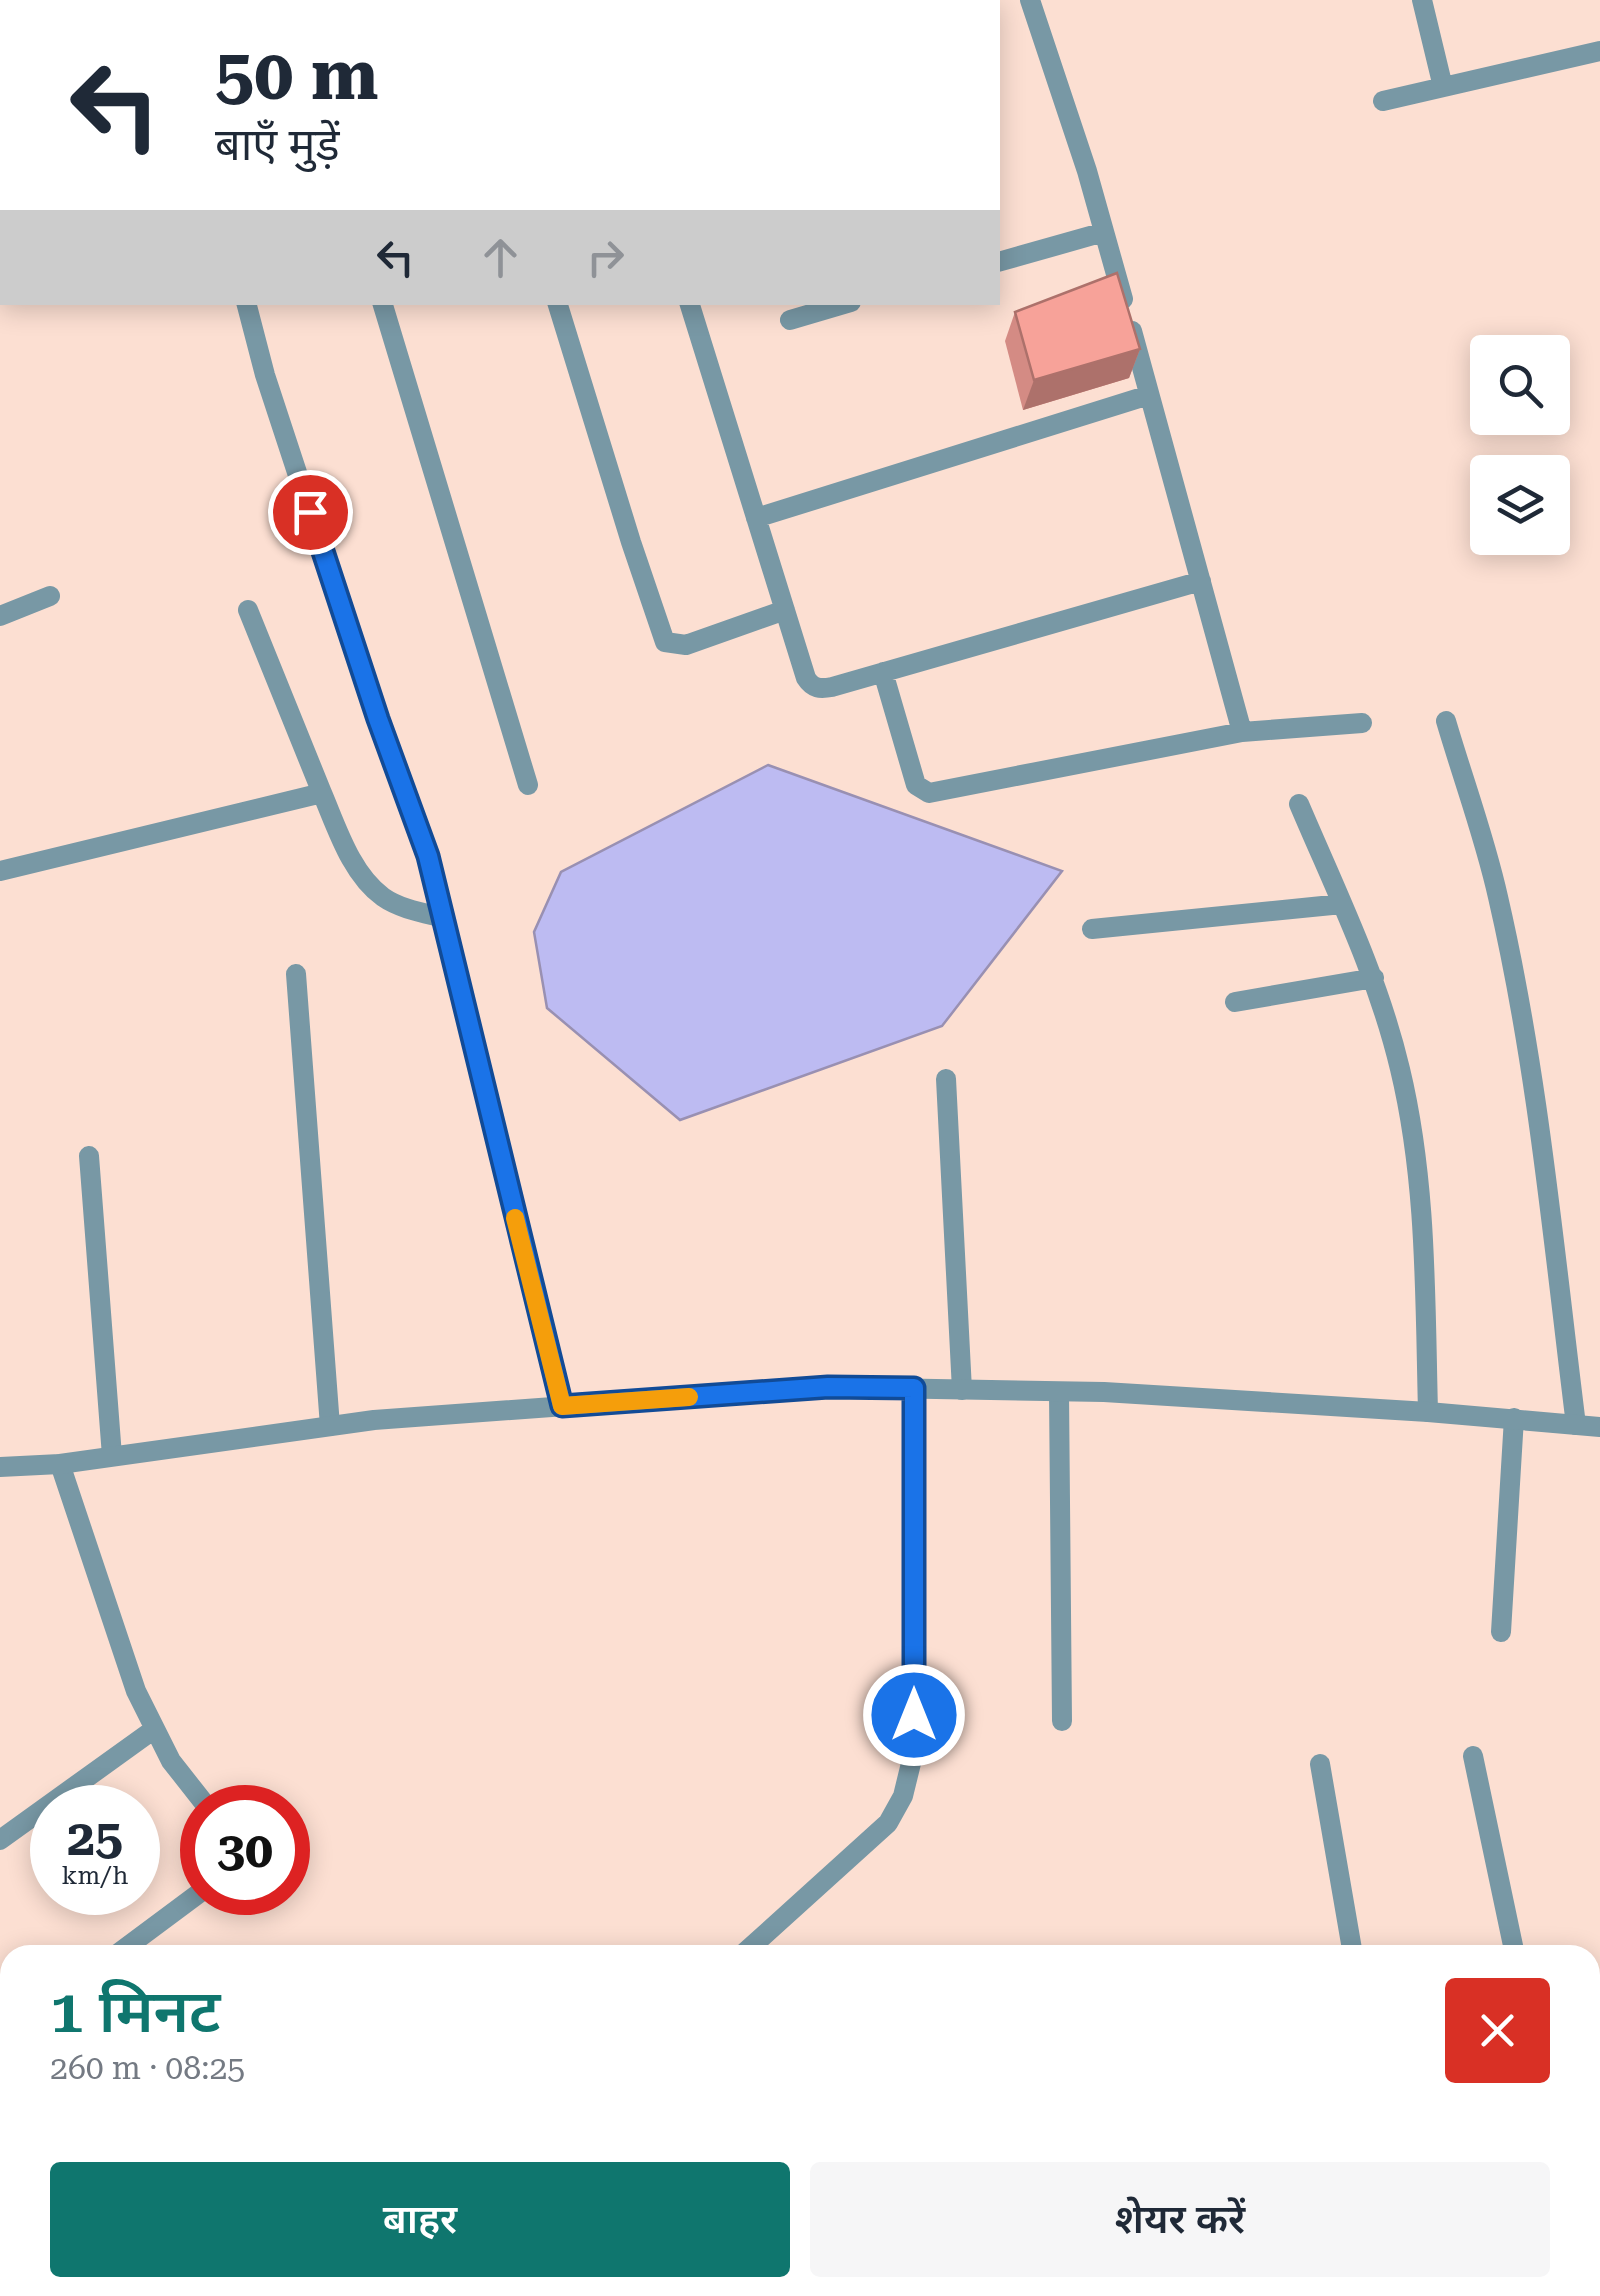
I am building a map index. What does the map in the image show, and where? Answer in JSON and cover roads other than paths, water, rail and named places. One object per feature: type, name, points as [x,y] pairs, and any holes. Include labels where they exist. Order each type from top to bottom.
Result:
[{"type":"street","points":[[1030,0],[1104,232],[1242,732]]},
{"type":"street","points":[[1422,0],[1443,87]]},
{"type":"street","points":[[1384,101],[1600,51]]},
{"type":"street","points":[[1000,261],[1104,232]]},
{"type":"street","points":[[247,305],[378,719],[428,856],[562,1406]]},
{"type":"street","points":[[383,305],[528,785]]},
{"type":"street","points":[[559,305],[665,642],[686,645],[785,610]]},
{"type":"street","points":[[690,305],[811,686],[820,689],[883,672],[1200,581]]},
{"type":"street","points":[[790,320],[841,305]]},
{"type":"street","points":[[756,518],[1149,395]]},
{"type":"street","points":[[0,616],[50,596]]},
{"type":"street","points":[[248,610],[322,793],[359,872],[382,896],[406,908],[444,918]]},
{"type":"street","points":[[883,672],[916,785],[929,793],[1242,732],[1362,723]]},
{"type":"street","points":[[1446,721],[1498,894],[1521,1016],[1544,1163],[1576,1425]]},
{"type":"street","points":[[0,871],[322,793]]},
{"type":"street","points":[[1299,804],[1374,978],[1400,1069],[1416,1150],[1424,1258],[1428,1412]]},
{"type":"street","points":[[1092,929],[1342,904]]},
{"type":"street","points":[[296,974],[330,1426]]},
{"type":"street","points":[[1235,1002],[1374,978]]},
{"type":"street","points":[[946,1079],[962,1390]]},
{"type":"street","points":[[89,1156],[112,1456]]},
{"type":"street","points":[[0,1467],[60,1464],[374,1420],[828,1387],[1059,1392],[1428,1412],[1600,1428]]},
{"type":"street","points":[[753,1945],[888,1823],[902,1796],[914,1751],[914,1388]]},
{"type":"street","points":[[1059,1392],[1062,1721]]},
{"type":"street","points":[[1501,1632],[1514,1418]]},
{"type":"street","points":[[60,1464],[136,1691],[153,1730],[190,1785]]},
{"type":"street","points":[[0,1840],[153,1730]]},
{"type":"street","points":[[1473,1756],[1513,1945]]},
{"type":"street","points":[[1320,1764],[1352,1945]]},
{"type":"street","points":[[129,1945],[180,1907]]},
{"type":"water","points":[[768,765],[1062,871],[942,1026],[680,1120],[547,1008],[534,932],[561,872]]}]
